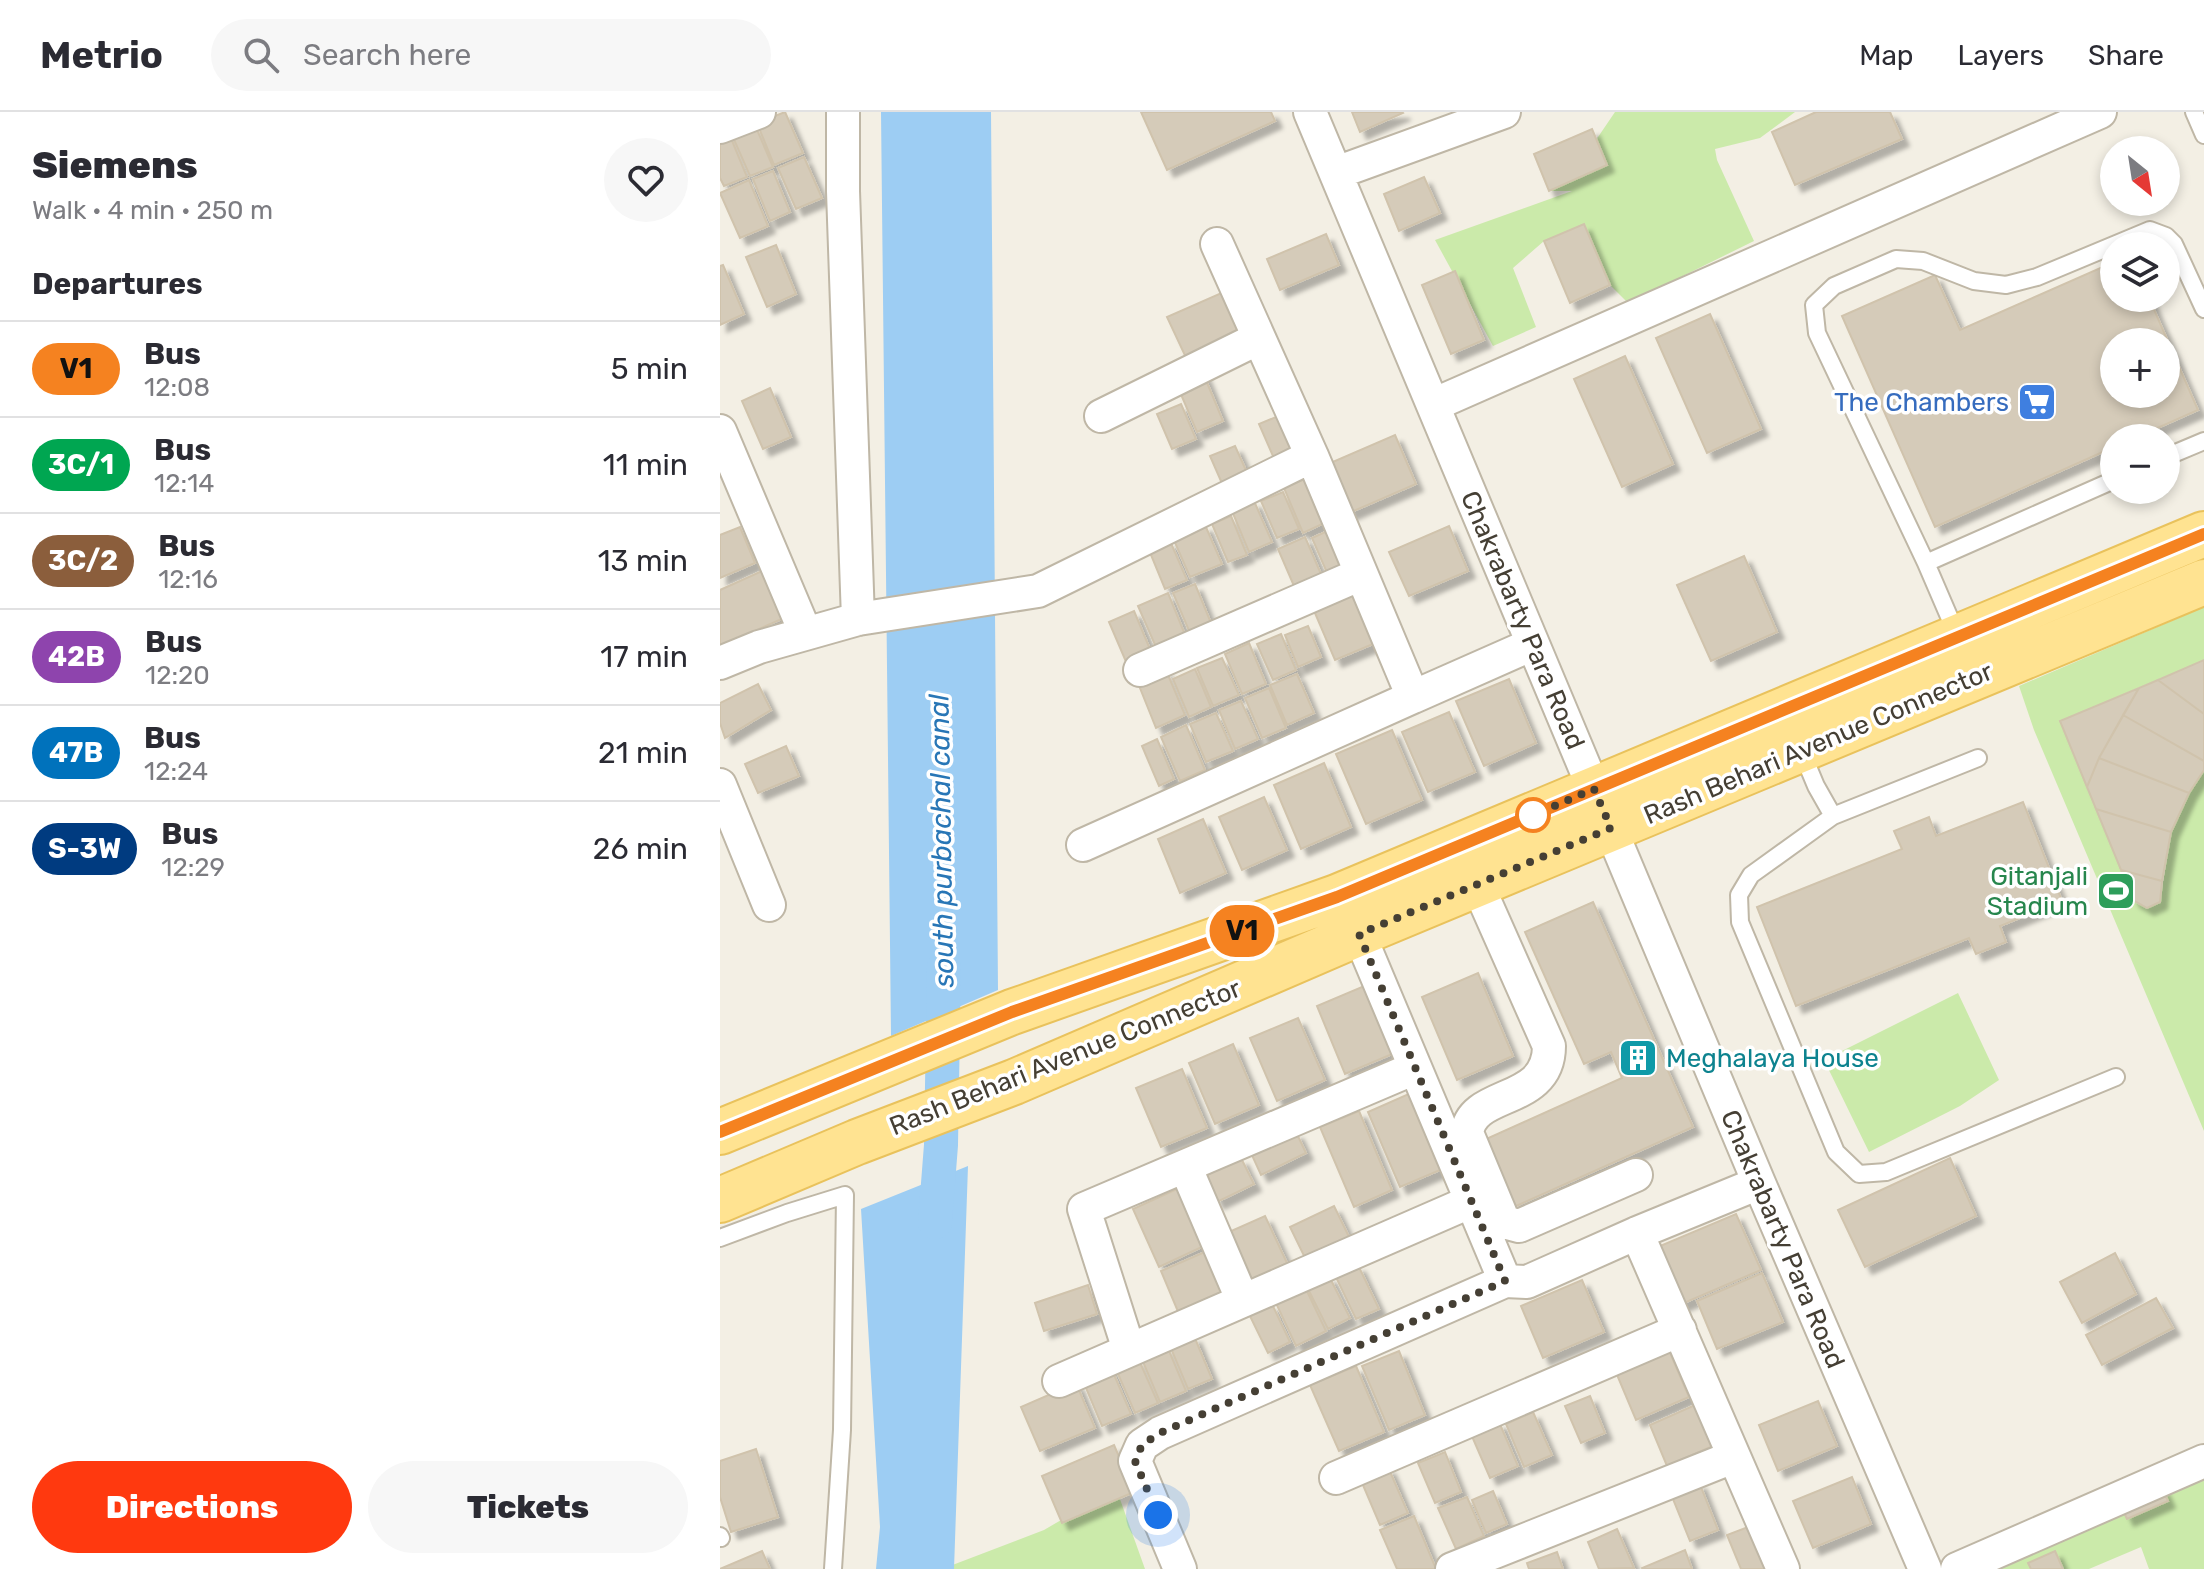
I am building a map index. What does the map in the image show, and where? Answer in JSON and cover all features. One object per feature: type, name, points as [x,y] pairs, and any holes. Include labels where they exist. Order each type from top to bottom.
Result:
[{"type":"main road","name":"Rash Behari Avenue Connector","points":[[720,1132],[1012,1012],[1337,897],[2204,534]]},
{"type":"main road","name":"Rash Behari Avenue Connector","points":[[720,1200],[857,1142],[1014,1082],[1611,828],[2204,582]]},
{"type":"street","points":[[720,127],[759,112]]},
{"type":"street","points":[[843,112],[858,619]]},
{"type":"street","name":"Chakrabarty Para Road","points":[[1310,112],[1759,1183],[1925,1569]]},
{"type":"street","points":[[1336,173],[1440,122],[1504,112]]},
{"type":"street","points":[[1433,405],[2100,112]]},
{"type":"street","points":[[1217,244],[1312,456],[1413,697]]},
{"type":"street","points":[[1101,416],[1259,338]]},
{"type":"street","points":[[720,431],[805,632]]},
{"type":"street","points":[[720,663],[805,632],[858,619],[1038,591],[1312,456]]},
{"type":"street","points":[[1140,670],[1361,574]]},
{"type":"street","points":[[1083,845],[1533,644]]},
{"type":"street","points":[[720,785],[769,905]]},
{"type":"street","points":[[1478,886],[1549,1046],[1549,1062],[1542,1076],[1524,1089],[1474,1114],[1468,1123],[1467,1133],[1504,1222],[1519,1226],[1636,1175]]},
{"type":"street","points":[[1359,934],[1505,1281]]},
{"type":"street","points":[[1129,1350],[1084,1209],[1415,1068]]},
{"type":"street","points":[[1185,1166],[1242,1299]]},
{"type":"street","points":[[1180,1569],[1135,1461],[1142,1445],[1160,1433],[1505,1281],[1527,1282],[1759,1183]]},
{"type":"street","points":[[1059,1381],[1472,1201]]},
{"type":"street","points":[[1637,1233],[1783,1569]]},
{"type":"street","points":[[1336,1478],[1680,1330]]},
{"type":"street","points":[[1452,1569],[1733,1457]]},
{"type":"street","points":[[1957,1569],[2204,1461]]},
{"type":"lane","points":[[2194,112],[2204,135]]},
{"type":"lane","points":[[1958,637],[1817,333],[1814,305],[1834,286],[1896,259],[1923,261],[1974,281],[2006,285],[2037,277],[2150,230],[2166,236],[2174,244],[2204,309]]},
{"type":"lane","points":[[2180,451],[2204,441]]},
{"type":"lane","points":[[1926,563],[2100,486]]},
{"type":"lane","points":[[1801,750],[1833,816]]},
{"type":"lane","points":[[1978,758],[1833,816],[1751,875],[1739,895],[1740,922],[1836,1152],[1859,1174],[1886,1172],[2116,1077]]},
{"type":"lane","points":[[720,1238],[845,1195],[842,1430],[833,1569]]},
{"type":"green space","points":[[1615,112],[1795,112],[1760,138],[1715,149],[1717,160],[1754,241],[1628,303],[1610,285],[1587,231],[1544,241],[1513,268],[1536,327],[1493,346],[1435,240],[1572,191],[1549,191],[1607,165],[1596,140]]},
{"type":"green space","points":[[2204,607],[2204,660],[2060,721],[2133,900],[2147,908],[2160,902],[2171,832],[2189,793],[2204,770],[2204,1131],[2034,730],[2019,686]]},
{"type":"green space","points":[[1958,993],[1999,1080],[1960,1106],[1869,1152],[1824,1060]]},
{"type":"green space","points":[[2204,1480],[2204,1569],[2149,1569],[2141,1547],[2089,1569],[1995,1569]]},
{"type":"green space","points":[[1116,1488],[1145,1569],[942,1569],[1044,1530]]},
{"type":"water","points":[[881,112],[991,112],[998,990],[891,1036]]},
{"type":"water","points":[[968,1166],[954,1569],[876,1569],[880,1527],[861,1209]]},
{"type":"building","points":[[785,112],[803,153],[774,165],[757,123]]},
{"type":"building","points":[[1141,112],[1271,112],[1275,121],[1167,170]]},
{"type":"building","points":[[1352,112],[1402,112],[1403,113],[1360,132]]},
{"type":"building","points":[[1816,112],[1890,112],[1902,139],[1795,185],[1772,132]]},
{"type":"building","points":[[755,125],[773,167],[750,176],[732,135]]},
{"type":"building","points":[[1592,129],[1607,165],[1549,191],[1534,154]]},
{"type":"building","points":[[728,131],[747,177],[724,186],[720,178],[720,134]]},
{"type":"building","points":[[804,157],[822,198],[796,209],[778,168]]},
{"type":"building","points":[[773,171],[790,212],[770,221],[753,179]]},
{"type":"building","points":[[1424,177],[1440,213],[1399,231],[1384,194]]},
{"type":"building","points":[[749,180],[768,226],[740,238],[720,193]]},
{"type":"building","points":[[1584,224],[1610,285],[1570,303],[1544,241]]},
{"type":"building","points":[[1326,234],[1339,265],[1280,290],[1267,259]]},
{"type":"building","points":[[776,245],[796,294],[767,307],[746,257]]},
{"type":"building","points":[[723,265],[744,314],[720,325],[720,266]]},
{"type":"building","name":"The Chambers","points":[[2100,268],[2100,312],[2155,312],[2162,328],[2100,328],[2100,408],[2180,408],[2180,369],[2198,410],[2166,424],[2100,424],[2100,453],[1935,527],[1842,316],[1935,275],[1960,330]]},
{"type":"building","points":[[1455,271],[1484,340],[1451,354],[1422,285]]},
{"type":"building","points":[[1226,291],[1247,337],[1189,364],[1167,317]]},
{"type":"building","points":[[1710,314],[1761,429],[1707,453],[1656,338]]},
{"type":"building","points":[[1625,356],[1673,464],[1622,487],[1574,379]]},
{"type":"building","points":[[1203,373],[1223,421],[1197,432],[1177,385]]},
{"type":"building","points":[[770,388],[791,437],[763,449],[742,401]]},
{"type":"building","points":[[1181,404],[1196,439],[1172,449],[1157,414]]},
{"type":"building","points":[[1286,413],[1303,451],[1276,463],[1259,424]]},
{"type":"building","points":[[1395,435],[1416,484],[1349,513],[1328,464]]},
{"type":"building","points":[[1235,446],[1249,477],[1224,488],[1210,456]]},
{"type":"building","points":[[1312,476],[1331,520],[1303,533],[1284,488]]},
{"type":"building","points":[[1283,492],[1299,529],[1277,538],[1261,501]]},
{"type":"building","points":[[1254,501],[1272,542],[1249,552],[1232,511]]},
{"type":"building","points":[[1231,516],[1247,555],[1228,562],[1212,524]]},
{"type":"building","points":[[1205,525],[1222,564],[1190,577],[1173,538]]},
{"type":"building","points":[[1449,526],[1468,571],[1409,596],[1389,552]]},
{"type":"building","points":[[740,527],[755,563],[720,578],[720,535]]},
{"type":"building","points":[[1334,528],[1349,566],[1328,575],[1312,538]]},
{"type":"building","points":[[1305,537],[1324,581],[1297,593],[1278,549]]},
{"type":"building","points":[[1170,541],[1187,580],[1165,589],[1149,550]]},
{"type":"building","points":[[1744,556],[1777,632],[1711,661],[1677,585]]},
{"type":"building","points":[[762,571],[784,618],[720,646],[720,590]]},
{"type":"building","points":[[1195,584],[1211,623],[1190,633],[1173,593]]},
{"type":"building","points":[[1362,585],[1385,639],[1335,660],[1312,606]]},
{"type":"building","points":[[1168,593],[1188,642],[1159,654],[1138,606]]},
{"type":"building","points":[[1134,611],[1152,654],[1127,664],[1109,622]]},
{"type":"building","points":[[1308,626],[1321,657],[1298,667],[1285,635]]},
{"type":"building","points":[[1281,634],[1296,670],[1273,680],[1257,644]]},
{"type":"building","points":[[1249,643],[1266,684],[1242,694],[1225,654]]},
{"type":"building","points":[[1222,658],[1239,695],[1213,706],[1197,668]]},
{"type":"building","points":[[2204,660],[2204,714],[2158,680]]},
{"type":"building","points":[[1195,669],[1211,707],[1189,717],[1173,679]]},
{"type":"building","points":[[1166,670],[1185,715],[1156,728],[1138,683]]},
{"type":"building","points":[[1297,674],[1314,713],[1287,725],[1270,685]]},
{"type":"building","points":[[1509,679],[1536,743],[1484,766],[1456,701]]},
{"type":"building","points":[[2158,680],[2204,714],[2204,761],[2123,715],[2139,688]]},
{"type":"building","points":[[758,684],[771,710],[725,738],[720,723],[720,703]]},
{"type":"building","points":[[1269,688],[1286,728],[1262,738],[1245,698]]},
{"type":"building","points":[[2139,688],[2099,758],[2087,787],[2060,721]]},
{"type":"building","points":[[1241,701],[1258,739],[1235,749],[1219,710]]},
{"type":"building","points":[[1449,712],[1475,772],[1428,792],[1402,732]]},
{"type":"building","points":[[1216,713],[1233,751],[1206,762],[1190,724]]},
{"type":"building","points":[[2123,715],[2204,761],[2204,770],[2189,793],[2099,758]]},
{"type":"building","points":[[1186,725],[1205,770],[1180,781],[1161,737]]},
{"type":"building","points":[[1392,730],[1422,800],[1366,824],[1336,754]]},
{"type":"building","points":[[1157,739],[1174,779],[1159,786],[1142,746]]},
{"type":"building","points":[[786,746],[799,776],[758,793],[745,764]]},
{"type":"building","points":[[2099,758],[2189,793],[2171,832],[2096,809],[2087,787]]},
{"type":"building","points":[[1324,763],[1351,827],[1301,849],[1274,785]]},
{"type":"building","points":[[1264,797],[1287,850],[1242,870],[1219,817]]},
{"type":"building","points":[[2023,802],[2062,901],[2000,926],[2006,942],[1976,954],[1969,938],[1796,1006],[1757,907],[1902,849],[1894,831],[1929,817],[1936,836]]},
{"type":"building","points":[[2096,809],[2171,832],[2162,881],[2121,870]]},
{"type":"building","points":[[1203,819],[1226,873],[1180,893],[1158,839]]},
{"type":"building","points":[[2121,870],[2162,881],[2160,902],[2147,908],[2133,900]]},
{"type":"building","name":"Meghalaya House","points":[[1593,902],[1693,1127],[1514,1207],[1484,1140],[1622,1078],[1611,1052],[1584,1064],[1525,932]]},
{"type":"building","points":[[1478,973],[1513,1056],[1457,1080],[1422,997]]},
{"type":"building","points":[[1369,984],[1397,1052],[1345,1074],[1317,1006]]},
{"type":"building","points":[[1298,1018],[1325,1080],[1277,1101],[1250,1038]]},
{"type":"building","points":[[1233,1044],[1259,1105],[1215,1124],[1189,1063]]},
{"type":"building","points":[[1182,1069],[1207,1128],[1161,1147],[1136,1088]]},
{"type":"building","points":[[1420,1089],[1452,1165],[1400,1187],[1368,1112]]},
{"type":"building","points":[[1359,1111],[1392,1190],[1354,1207],[1320,1127]]},
{"type":"building","points":[[1296,1132],[1306,1153],[1261,1175],[1251,1153]]},
{"type":"building","points":[[1241,1158],[1254,1184],[1217,1202],[1205,1176]]},
{"type":"building","points":[[1950,1158],[1976,1216],[1865,1267],[1838,1210]]},
{"type":"building","points":[[1179,1188],[1204,1246],[1159,1267],[1133,1209]]},
{"type":"building","points":[[1334,1206],[1352,1243],[1308,1264],[1290,1227]]},
{"type":"building","points":[[1736,1214],[1761,1270],[1677,1306],[1653,1249]]},
{"type":"building","points":[[1265,1216],[1287,1263],[1251,1280],[1229,1232]]},
{"type":"building","points":[[1207,1251],[1226,1294],[1179,1314],[1161,1271]]},
{"type":"building","points":[[2115,1253],[2136,1294],[2082,1323],[2060,1282]]},
{"type":"building","points":[[1358,1265],[1379,1309],[1356,1319],[1335,1275]]},
{"type":"building","points":[[1762,1273],[1783,1322],[1717,1349],[1697,1301]]},
{"type":"building","points":[[1329,1276],[1350,1318],[1328,1329],[1307,1287]]},
{"type":"building","points":[[1582,1280],[1604,1332],[1543,1358],[1521,1306]]},
{"type":"building","points":[[1088,1285],[1097,1314],[1044,1331],[1035,1303]]},
{"type":"building","points":[[1305,1287],[1326,1331],[1296,1346],[1275,1301]]},
{"type":"building","points":[[2156,1298],[2173,1328],[2102,1365],[2086,1335]]},
{"type":"building","points":[[1272,1304],[1290,1342],[1268,1353],[1249,1314]]},
{"type":"building","points":[[1194,1336],[1212,1379],[1188,1389],[1170,1346]]},
{"type":"building","points":[[1167,1346],[1186,1391],[1160,1402],[1141,1357]]},
{"type":"building","points":[[1668,1348],[1689,1397],[1636,1420],[1615,1370]]},
{"type":"building","points":[[1399,1351],[1425,1415],[1389,1430],[1362,1366]]},
{"type":"building","points":[[1138,1358],[1158,1403],[1135,1413],[1115,1367]]},
{"type":"building","points":[[1109,1363],[1131,1414],[1102,1426],[1081,1376]]},
{"type":"building","points":[[1356,1366],[1384,1432],[1339,1451],[1310,1385]]},
{"type":"building","points":[[1076,1383],[1095,1428],[1040,1451],[1021,1407]]},
{"type":"building","points":[[1590,1396],[1605,1433],[1581,1443],[1565,1406]]},
{"type":"building","points":[[1818,1401],[1837,1446],[1778,1471],[1759,1425]]},
{"type":"building","points":[[1695,1405],[1713,1446],[1667,1466],[1650,1425]]},
{"type":"building","points":[[1533,1412],[1552,1455],[1524,1467],[1506,1424]]},
{"type":"building","points":[[1499,1422],[1518,1466],[1490,1478],[1471,1434]]},
{"type":"building","points":[[1114,1445],[1134,1492],[1062,1523],[1042,1476]]},
{"type":"building","points":[[756,1449],[778,1517],[731,1532],[720,1497],[720,1461]]},
{"type":"building","points":[[1445,1452],[1461,1492],[1435,1503],[1418,1463]]},
{"type":"building","points":[[1388,1467],[1408,1513],[1380,1525],[1360,1478]]},
{"type":"building","points":[[1852,1477],[1871,1524],[1813,1548],[1793,1501]]},
{"type":"building","points":[[1699,1482],[1718,1530],[1690,1541],[1671,1494]]},
{"type":"building","points":[[2162,1488],[2168,1501],[2127,1519],[2121,1506]]},
{"type":"building","points":[[1493,1491],[1507,1524],[1486,1533],[1472,1500]]},
{"type":"building","points":[[1467,1497],[1484,1536],[1456,1549],[1438,1508]]},
{"type":"building","points":[[1414,1516],[1436,1569],[1397,1569],[1380,1530]]},
{"type":"building","points":[[1748,1527],[1765,1569],[1741,1569],[1727,1535]]},
{"type":"building","points":[[1617,1529],[1634,1568],[1599,1569],[1588,1542]]},
{"type":"building","points":[[1685,1550],[1692,1569],[1642,1568]]},
{"type":"building","points":[[762,1551],[770,1569],[720,1569]]},
{"type":"building","points":[[2055,1551],[2063,1569],[2031,1569],[2028,1563]]},
{"type":"building","points":[[1557,1552],[1563,1569],[1529,1569],[1527,1563]]},
{"type":"waterway","name":"south purbachal canal","points":[[935,1222],[941,1145],[944,967]]},
{"type":"bus line","name":"V1","points":[[720,1132],[1012,1012],[1337,897],[2204,534]]},
{"type":"place","name":"The Chambers","points":[[2037,402]]},
{"type":"place","name":"Gitanjali Stadium","points":[[2116,891]]},
{"type":"place","name":"Meghalaya House","points":[[1638,1058]]},
{"type":"route","points":[[1158,1515],[1135,1461],[1142,1445],[1160,1433],[1505,1281],[1359,934],[1611,828],[1594,789],[1533,815]]}]
